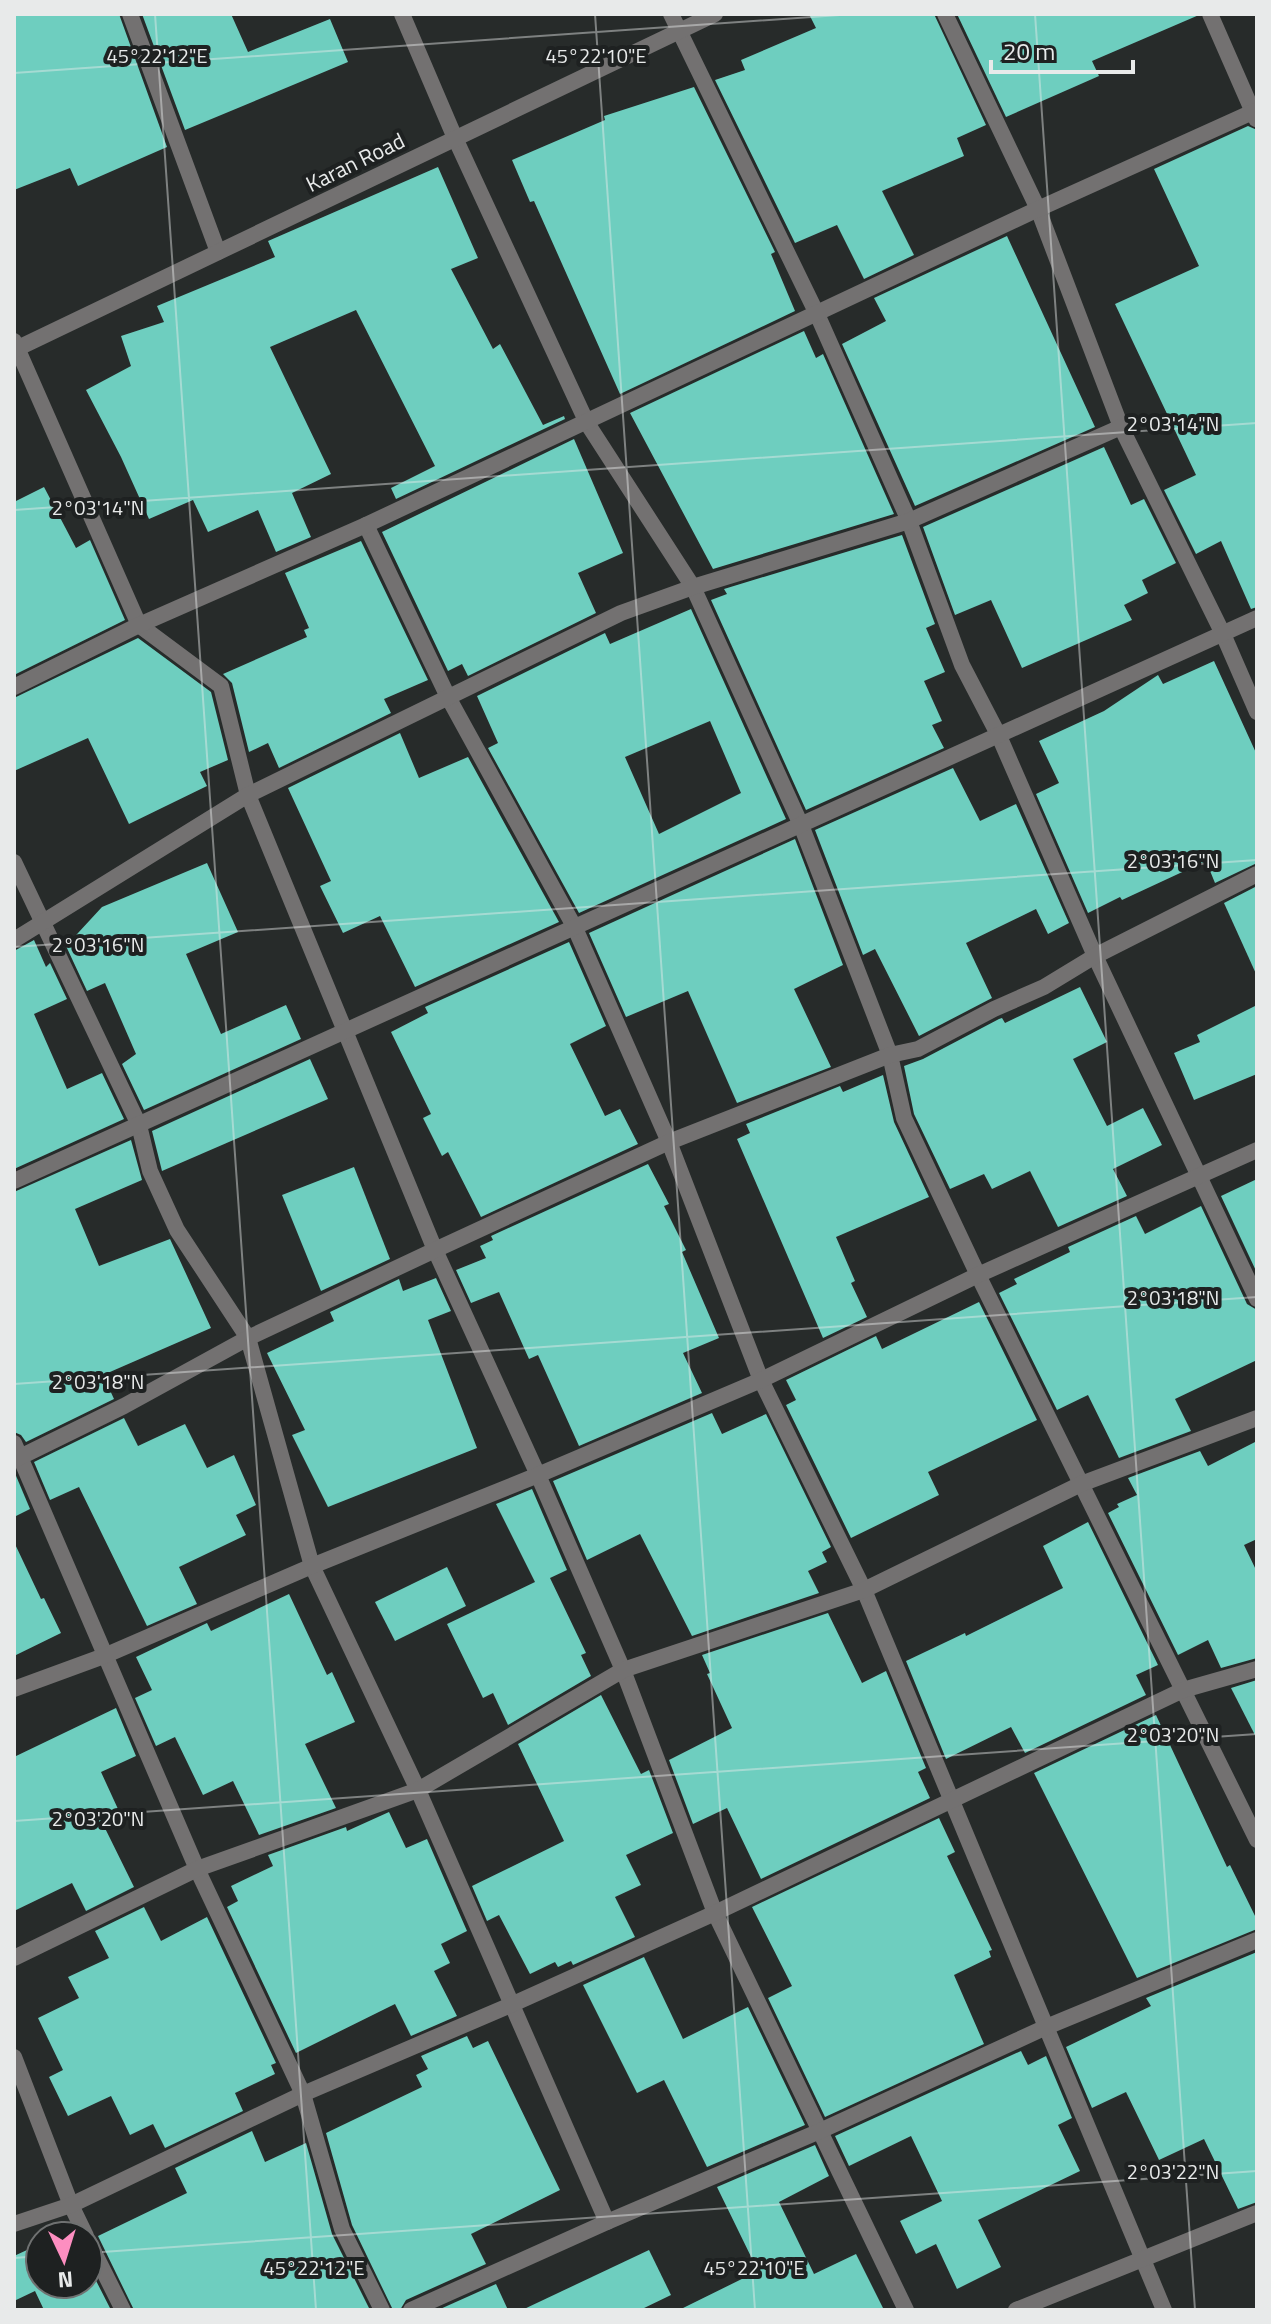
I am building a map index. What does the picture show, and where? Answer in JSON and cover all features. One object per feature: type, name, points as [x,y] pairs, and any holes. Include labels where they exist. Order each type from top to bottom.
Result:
[{"type":"street","points":[[130,14],[218,252]]},
{"type":"street","points":[[402,14],[455,138],[587,423],[693,587],[801,825],[890,1055],[904,1118],[978,1275],[1257,1840]]},
{"type":"street","points":[[671,14],[817,314],[909,521],[962,665],[999,736],[1095,956],[1257,1299]]},
{"type":"street","name":"Karan Road","points":[[15,346],[715,14]]},
{"type":"street","points":[[945,14],[1038,209],[1121,427],[1223,634],[1257,712]]},
{"type":"street","points":[[14,687],[139,625],[587,423],[1038,209],[1256,114],[1210,14]]},
{"type":"street","points":[[15,346],[139,625],[221,686],[248,795],[435,1250],[623,1670],[715,1913],[906,2310]]},
{"type":"street","points":[[14,940],[248,795],[621,613],[693,587],[909,521],[1121,427]]},
{"type":"street","points":[[366,525],[448,697],[575,928],[669,1142],[761,1380],[864,1590],[1164,2310]]},
{"type":"street","points":[[14,1181],[1257,618]]},
{"type":"street","points":[[14,862],[139,1125],[150,1171],[177,1230],[248,1338],[312,1566],[418,1790],[607,2222]]},
{"type":"street","points":[[382,2310],[342,2229],[303,2094],[197,1869],[16,1454],[124,1406],[248,1338],[669,1142],[890,1055],[918,1049],[1044,987],[1095,956],[1257,874]]},
{"type":"street","points":[[14,1689],[104,1656],[312,1566],[538,1475],[761,1380],[978,1275],[1257,1150]]},
{"type":"street","points":[[14,1958],[197,1869],[418,1790],[623,1670],[864,1590],[1081,1484],[1257,1418]]},
{"type":"street","points":[[14,2224],[71,2205],[303,2094],[715,1913],[1183,1690],[1257,1669]]},
{"type":"street","points":[[411,2310],[820,2131],[1044,2028],[1257,1940]]},
{"type":"street","points":[[14,2057],[78,2220]]},
{"type":"street","points":[[1016,2310],[1257,2213]]},
{"type":"street","points":[[104,2272],[123,2310]]},
{"type":"building","points":[[14,14],[119,14],[167,147],[78,186],[70,168],[14,190]]},
{"type":"building","points":[[142,14],[231,14],[248,52],[330,19],[348,62],[185,130]]},
{"type":"building","points":[[809,14],[934,14],[986,125],[957,138],[964,156],[882,191],[914,255],[864,279],[837,225],[795,243],[715,80],[745,70],[741,60],[816,28]]},
{"type":"building","points":[[957,14],[1199,15],[1092,61],[1099,76],[1006,117]]},
{"type":"building","points":[[694,87],[775,252],[771,254],[795,311],[620,394],[534,201],[530,202],[512,160],[605,120],[604,116]]},
{"type":"building","points":[[1248,126],[1257,130],[1257,607],[1251,609],[1221,541],[1196,554],[1164,490],[1196,475],[1115,304],[1199,266],[1154,169]]},
{"type":"building","points":[[438,167],[478,258],[451,269],[493,349],[500,344],[543,425],[564,416],[565,419],[396,499],[391,488],[435,466],[356,310],[270,347],[331,474],[292,493],[311,537],[276,552],[258,510],[208,532],[193,500],[149,519],[86,390],[131,366],[121,336],[164,322],[157,306],[275,257],[268,241]]},
{"type":"building","points":[[1007,236],[1095,427],[915,506],[842,344],[886,321],[874,298]]},
{"type":"building","points":[[804,331],[816,358],[823,354],[894,514],[713,569],[630,413]]},
{"type":"building","points":[[574,439],[623,553],[578,573],[596,613],[468,676],[462,664],[448,671],[382,532]]},
{"type":"building","points":[[1104,447],[1131,505],[1144,499],[1176,563],[1142,580],[1148,593],[1124,605],[1132,620],[1022,668],[991,600],[955,615],[923,527]]},
{"type":"building","points":[[44,487],[76,548],[90,540],[125,620],[14,675],[14,502]]},
{"type":"building","points":[[902,535],[935,624],[926,628],[945,672],[924,681],[942,721],[932,725],[944,748],[806,810],[711,600],[727,594],[724,589]]},
{"type":"building","points":[[361,541],[428,680],[384,699],[391,713],[279,768],[268,743],[249,752],[232,683],[223,674],[307,637],[304,630],[309,628],[285,573]]},
{"type":"building","points":[[691,609],[786,819],[579,913],[488,748],[498,743],[477,696],[605,633],[610,644]],"holes":[[[710,721],[741,793],[659,834],[625,757]]]},
{"type":"building","points":[[138,638],[211,692],[228,760],[200,772],[207,786],[129,824],[88,738],[14,771],[14,698]]},
{"type":"building","points":[[1214,661],[1257,755],[1257,863],[1215,883],[1206,861],[1088,913],[1036,794],[1059,783],[1039,741],[1104,711],[1158,675],[1163,684]]},
{"type":"building","points":[[400,733],[419,778],[468,757],[559,922],[415,987],[380,916],[343,933],[320,886],[331,881],[288,788]]},
{"type":"building","points":[[953,768],[980,821],[1016,804],[1069,923],[1048,934],[1036,909],[966,943],[992,998],[919,1036],[875,949],[863,955],[815,830]]},
{"type":"building","points":[[795,839],[843,965],[794,989],[831,1067],[737,1103],[688,991],[626,1017],[589,933]]},
{"type":"building","points":[[207,863],[238,932],[186,954],[221,1034],[286,1005],[301,1039],[144,1110],[122,1064],[136,1054],[105,983],[87,991],[66,946],[102,907]]},
{"type":"building","points":[[1257,886],[1257,976],[1224,903]]},
{"type":"building","points":[[34,940],[46,967],[50,963],[67,999],[34,1014],[67,1089],[102,1073],[124,1119],[14,1169],[14,951]]},
{"type":"building","points":[[569,942],[606,1026],[570,1044],[605,1116],[620,1109],[638,1144],[481,1217],[448,1152],[442,1156],[423,1118],[431,1114],[391,1032],[428,1013],[425,1007]]},
{"type":"building","points":[[1080,987],[1107,1042],[1073,1059],[1107,1126],[1143,1108],[1162,1145],[1113,1169],[1127,1196],[1058,1227],[1030,1171],[992,1189],[984,1174],[950,1189],[914,1114],[904,1066],[999,1019],[1002,1018],[1005,1023]]},
{"type":"building","points":[[1257,1005],[1257,1074],[1194,1100],[1174,1053],[1200,1042],[1197,1035]]},
{"type":"building","points":[[310,1059],[328,1099],[162,1171],[152,1131]]},
{"type":"building","points":[[883,1075],[894,1122],[929,1197],[836,1237],[855,1281],[851,1283],[867,1317],[823,1338],[737,1139],[750,1133],[746,1124],[840,1086],[843,1092]]},
{"type":"building","points":[[131,1140],[142,1180],[75,1209],[99,1266],[170,1239],[211,1328],[103,1375],[114,1399],[26,1442],[14,1432],[14,1192]]},
{"type":"building","points":[[648,1164],[669,1204],[664,1206],[686,1250],[682,1252],[719,1338],[683,1353],[702,1393],[579,1446],[538,1355],[529,1359],[499,1292],[471,1303],[456,1270],[486,1258],[480,1246],[493,1240],[491,1236]]},
{"type":"building","points":[[354,1167],[390,1259],[321,1291],[282,1195]]},
{"type":"building","points":[[1257,1179],[1257,1273],[1221,1196]]},
{"type":"building","points":[[1201,1206],[1247,1304],[1257,1310],[1257,1360],[1175,1399],[1191,1431],[1119,1458],[1088,1395],[1057,1410],[999,1293],[1017,1284],[1014,1279],[1070,1252],[1068,1247],[1136,1216],[1145,1234]]},
{"type":"building","points":[[436,1278],[451,1311],[428,1320],[477,1448],[328,1507],[292,1435],[305,1430],[267,1353],[334,1321],[330,1312],[399,1279],[403,1291]]},
{"type":"building","points":[[979,1302],[1037,1420],[928,1472],[939,1495],[851,1538],[786,1405],[796,1400],[786,1380],[876,1336],[882,1349]]},
{"type":"building","points":[[712,1413],[722,1434],[766,1414],[831,1547],[822,1552],[827,1562],[808,1571],[819,1593],[692,1636],[640,1534],[587,1560],[553,1481]]},
{"type":"building","points":[[124,1418],[138,1446],[185,1424],[207,1468],[234,1455],[256,1505],[236,1515],[246,1535],[179,1567],[197,1604],[147,1626],[79,1487],[50,1500],[34,1462]]},
{"type":"building","points":[[1257,1441],[1257,1539],[1244,1545],[1257,1572],[1257,1658],[1221,1668],[1208,1640],[1178,1655],[1108,1513],[1119,1507],[1117,1504],[1137,1495],[1128,1478],[1200,1451],[1208,1466]]},
{"type":"building","points":[[14,1471],[30,1509],[14,1517]]},
{"type":"building","points":[[532,1489],[567,1570],[550,1578],[586,1653],[581,1655],[591,1676],[508,1725],[493,1693],[483,1698],[447,1624],[535,1582],[496,1504]]},
{"type":"building","points":[[1088,1522],[1158,1665],[1136,1675],[1146,1695],[1025,1753],[1011,1727],[946,1759],[906,1661],[965,1633],[966,1636],[1063,1588],[1043,1546]]},
{"type":"building","points":[[14,1542],[61,1633],[14,1656]]},
{"type":"building","points":[[447,1567],[466,1606],[395,1641],[375,1602]]},
{"type":"building","points":[[289,1594],[327,1675],[332,1672],[355,1722],[305,1744],[336,1808],[259,1835],[233,1781],[203,1795],[175,1737],[156,1746],[135,1698],[152,1690],[136,1657],[207,1623],[211,1631]]},
{"type":"building","points":[[828,1613],[862,1683],[886,1671],[926,1768],[918,1772],[930,1798],[761,1879],[727,1808],[693,1824],[669,1760],[732,1728],[707,1674],[710,1673],[702,1655]]},
{"type":"building","points":[[1257,1680],[1257,1739],[1231,1688]]},
{"type":"building","points":[[601,1695],[641,1774],[649,1770],[673,1833],[626,1855],[641,1885],[615,1897],[635,1937],[573,1965],[571,1961],[558,1967],[555,1962],[530,1974],[499,1915],[487,1921],[472,1886],[564,1841],[518,1744]]},
{"type":"building","points":[[116,1708],[136,1756],[101,1772],[118,1809],[100,1818],[134,1887],[86,1911],[72,1883],[14,1911],[14,1757]]},
{"type":"building","points":[[1156,1715],[1227,1867],[1230,1865],[1257,1920],[1257,1929],[1137,1978],[1034,1773]]},
{"type":"building","points":[[389,1812],[406,1848],[427,1839],[467,1931],[441,1944],[450,1963],[434,1971],[457,2016],[411,2036],[395,2004],[296,2053],[227,1907],[238,1901],[231,1886],[273,1866],[268,1855],[346,1827],[347,1831]]},
{"type":"building","points":[[939,1818],[955,1852],[947,1856],[992,1950],[989,1951],[991,1957],[954,1975],[984,2044],[825,2117],[768,1998],[792,1986],[752,1907]]},
{"type":"building","points":[[144,1907],[161,1941],[207,1917],[276,2063],[271,2065],[275,2074],[235,2093],[243,2111],[165,2148],[153,2124],[130,2135],[111,2096],[68,2116],[49,2077],[63,2070],[38,2018],[79,1998],[68,1977],[109,1958],[95,1931]]},
{"type":"building","points":[[1257,1952],[1257,2202],[1238,2209],[1204,2139],[1159,2160],[1126,2092],[1092,2108],[1066,2047],[1151,2006],[1146,1998]]},
{"type":"building","points":[[644,1957],[683,2039],[748,2007],[805,2125],[707,2167],[664,2080],[637,2093],[583,1985]]},
{"type":"building","points":[[467,2036],[473,2048],[488,2041],[560,2190],[471,2234],[486,2264],[406,2300],[400,2310],[393,2310],[352,2225],[326,2133],[422,2087],[416,2075],[428,2069],[421,2056]]},
{"type":"building","points":[[1021,2051],[1028,2065],[1046,2056],[1072,2118],[1058,2125],[1080,2171],[978,2220],[1001,2267],[957,2289],[936,2244],[916,2254],[900,2221],[942,2201],[911,2136],[849,2166],[835,2136]]},
{"type":"building","points":[[252,2131],[265,2162],[306,2143],[332,2234],[370,2310],[134,2310],[104,2248],[104,2233],[187,2193],[175,2168]]},
{"type":"building","points":[[815,2145],[829,2176],[779,2202],[814,2274],[856,2254],[884,2310],[679,2310],[758,2271],[717,2187]]},
{"type":"building","points":[[649,2250],[671,2295],[640,2310],[522,2310]]},
{"type":"building","points":[[24,2251],[24,2296],[14,2301],[14,2256]]},
{"type":"building","points":[[496,2284],[508,2310],[438,2310]]},
{"type":"building","points":[[104,2296],[111,2310],[44,2310],[39,2300],[104,2300]]}]
